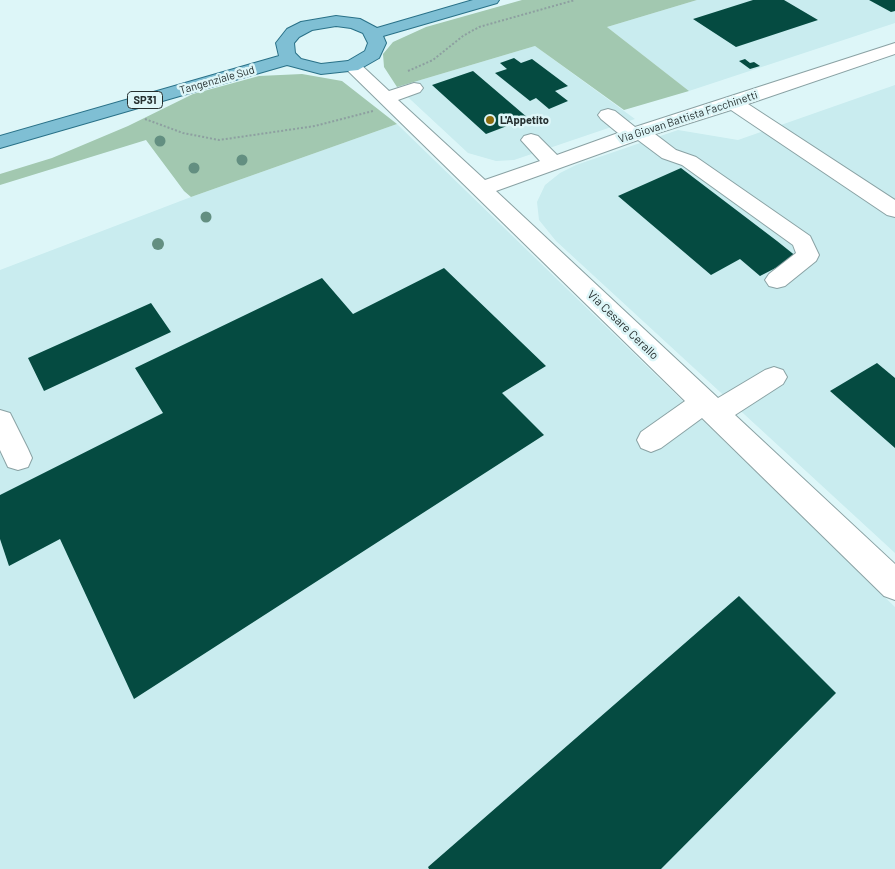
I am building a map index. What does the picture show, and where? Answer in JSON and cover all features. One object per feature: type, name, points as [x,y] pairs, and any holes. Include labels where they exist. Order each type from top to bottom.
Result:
[{"type":"main road","points":[[373,34],[491,0]]},
{"type":"main road","points":[[326,22],[345,22],[362,26],[373,34],[377,43],[373,54],[352,66],[332,69],[312,68],[295,63],[286,54],[285,43],[292,33],[307,26],[326,22]]},
{"type":"main road","name":"Tangenziale Sud","points":[[0,142],[289,59]]},
{"type":"street","name":"Via Giovan Battista Facchinetti","points":[[481,189],[636,134],[895,48]]},
{"type":"street","name":"Via Cesare Cerallo","points":[[352,66],[895,584]]},
{"type":"street","points":[[383,96],[414,88]]},
{"type":"street","points":[[733,103],[895,210]]},
{"type":"street","points":[[608,115],[669,154],[690,161],[802,242],[808,255],[777,280]]},
{"type":"street","points":[[531,140],[554,163]]},
{"type":"street","points":[[651,440],[710,408],[774,377]]},
{"type":"street","points":[[0,421],[18,458]]},
{"type":"path","points":[[120,108],[183,133],[219,140],[315,126],[352,118],[463,36],[479,27],[575,0]]},
{"type":"shaded area","points":[[697,0],[895,0],[895,23],[689,91],[607,27]]},
{"type":"shaded area","points":[[535,46],[635,119],[514,160],[496,161],[468,153],[397,87]]},
{"type":"shaded area","points":[[895,85],[895,553],[556,241],[539,220],[537,202],[545,185],[560,173],[576,165],[678,130],[738,140]]},
{"type":"shaded area","points":[[397,124],[895,607],[895,869],[0,869],[0,270],[191,197]]},
{"type":"green space","points":[[522,0],[697,0],[607,27],[689,91],[624,110],[535,46],[397,87],[384,67],[383,54],[393,42],[426,27]]},
{"type":"green space","points":[[302,74],[342,81],[397,124],[191,197],[184,191],[146,140],[0,185],[0,174],[52,158],[128,126],[193,94],[259,76]]},
{"type":"building","points":[[753,0],[784,0],[818,20],[736,47],[693,19]]},
{"type":"building","points":[[869,0],[895,0],[895,11],[891,12]]},
{"type":"building","points":[[514,58],[521,63],[532,59],[568,86],[555,91],[568,101],[549,109],[536,98],[530,101],[495,73],[507,69],[500,63]]},
{"type":"building","points":[[745,59],[750,63],[754,62],[760,66],[750,69],[739,61]]},
{"type":"building","points":[[473,71],[528,118],[486,134],[432,85]]},
{"type":"building","points":[[681,168],[797,257],[760,276],[740,259],[711,275],[618,196]]},
{"type":"building","points":[[444,268],[546,366],[502,393],[544,435],[134,699],[60,539],[9,566],[0,539],[0,495],[163,413],[135,368],[322,278],[353,314]]},
{"type":"building","points":[[151,303],[171,332],[44,391],[28,358]]},
{"type":"building","points":[[877,363],[895,378],[895,448],[830,391]]},
{"type":"building","points":[[739,596],[836,693],[661,869],[429,869],[428,867]]},
{"type":"place","name":"L'Appetito","points":[[490,120]]}]
